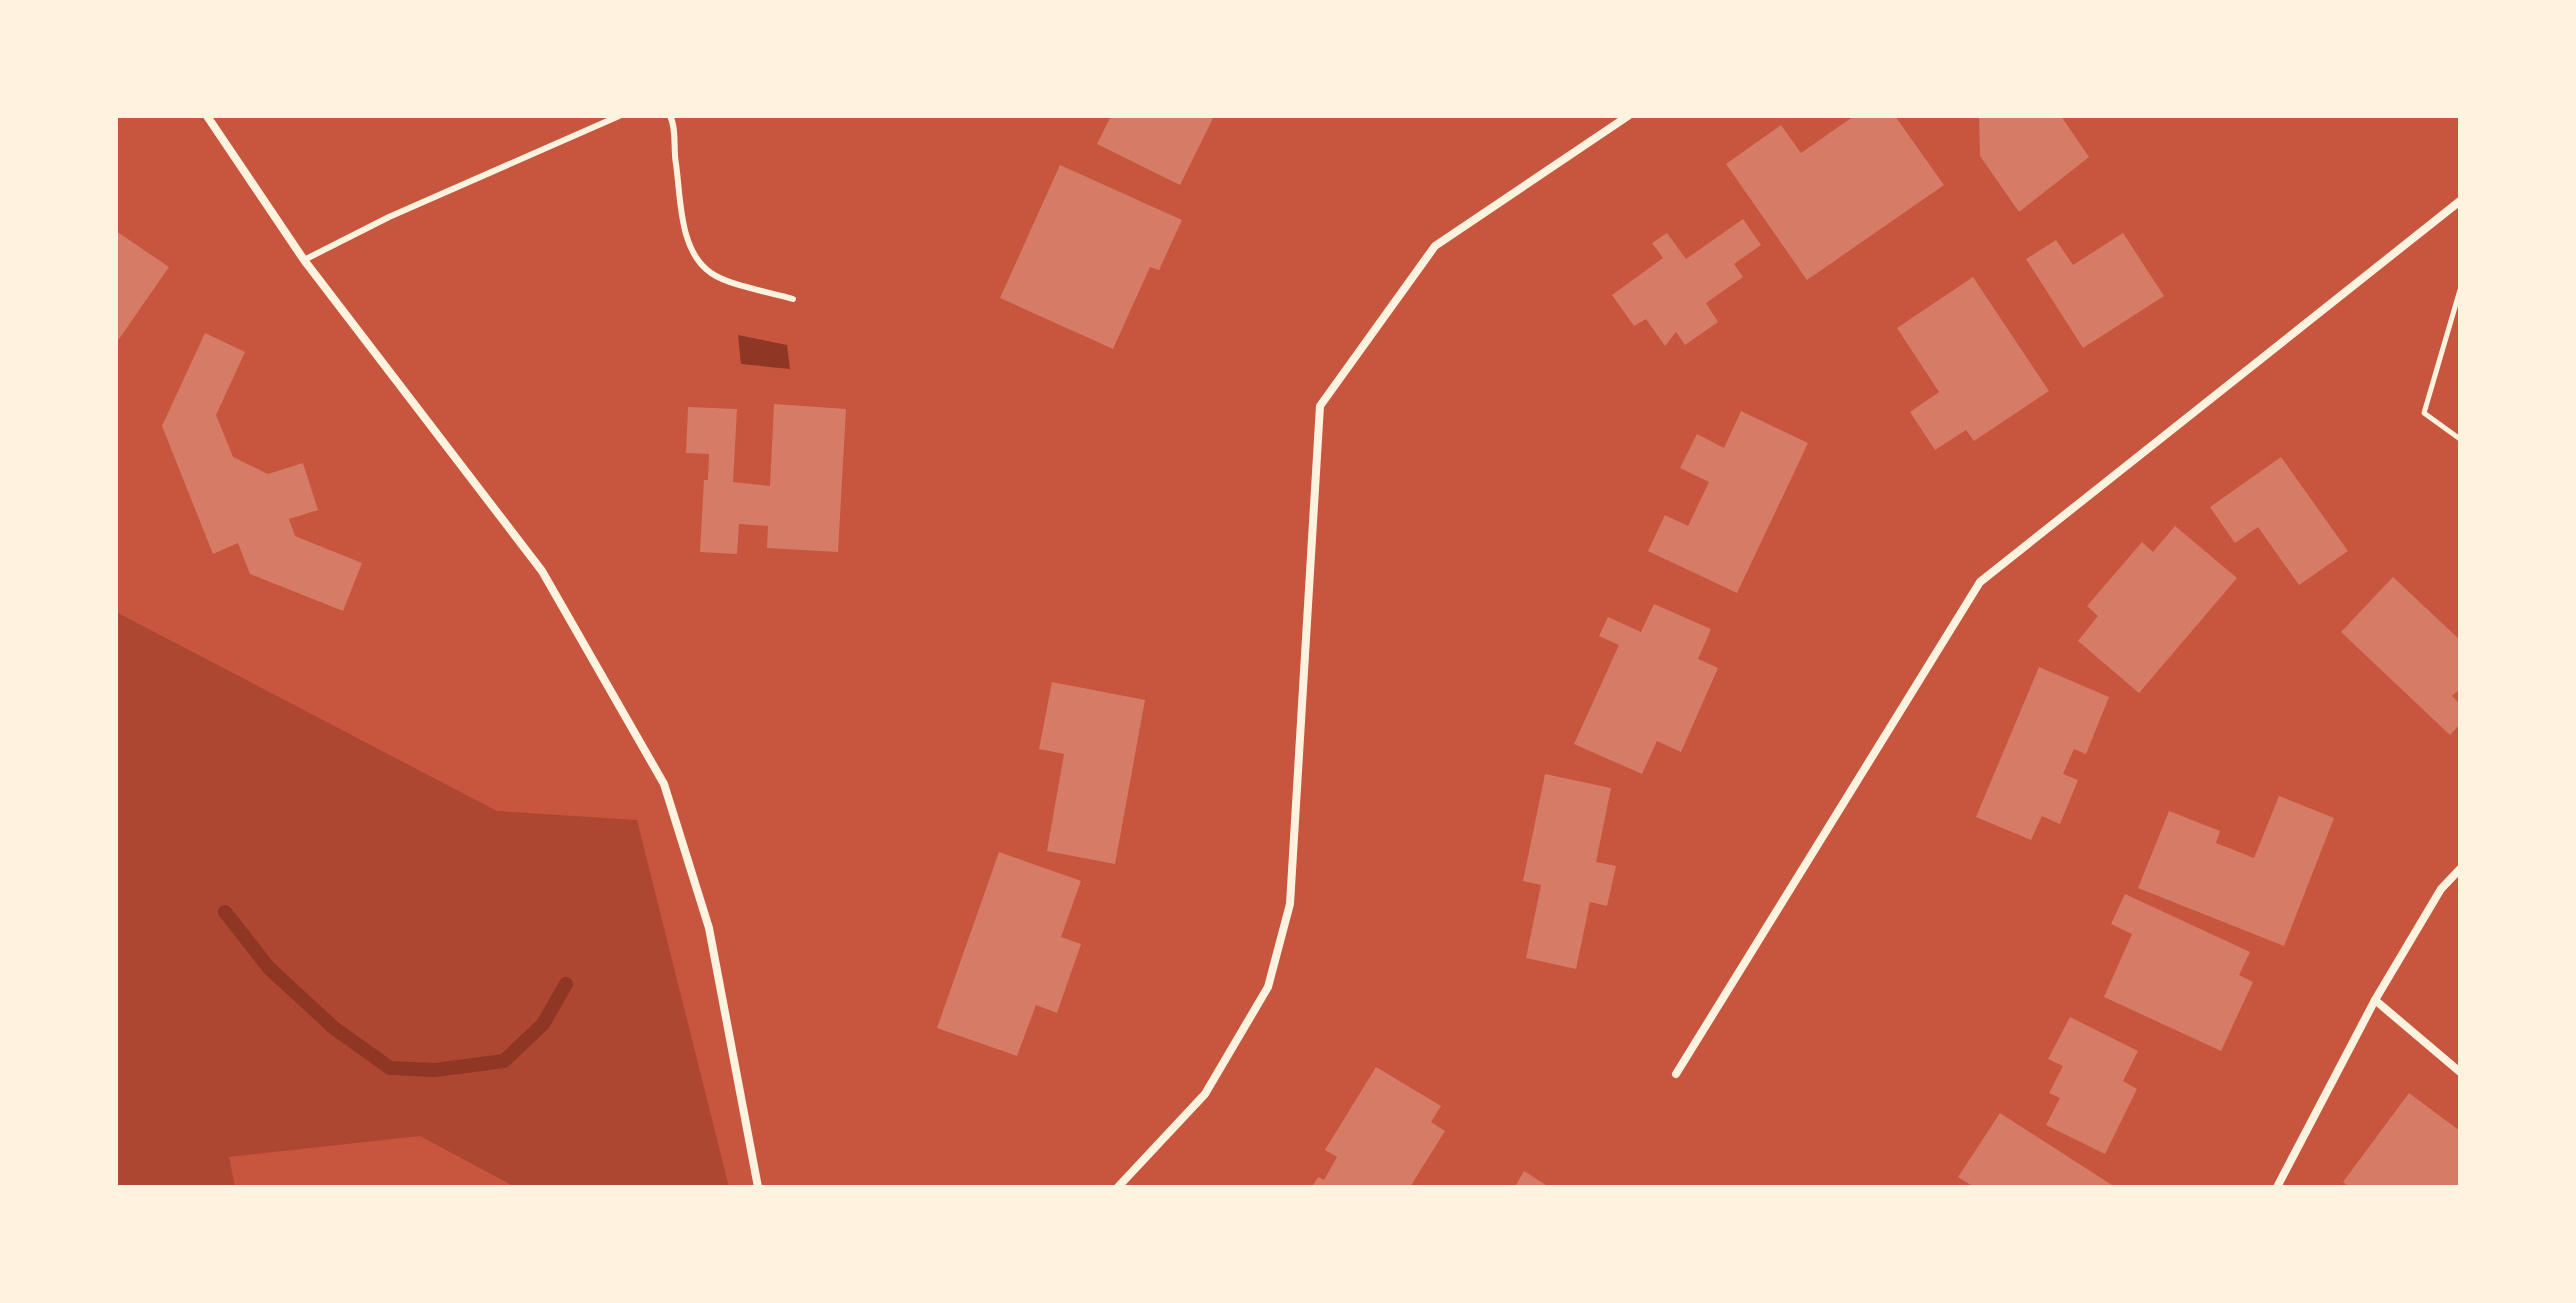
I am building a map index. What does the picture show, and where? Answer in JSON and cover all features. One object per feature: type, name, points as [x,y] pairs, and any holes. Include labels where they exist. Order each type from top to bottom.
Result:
[{"type":"street","points":[[207,116],[304,260],[542,571],[664,784],[709,928],[758,1187]]},
{"type":"street","points":[[1118,1187],[1205,1094],[1268,987],[1290,904],[1320,406],[1435,246],[1628,116]]},
{"type":"street","points":[[1676,1074],[1980,582],[2460,201]]},
{"type":"street","points":[[2277,1187],[2375,1000],[2441,889],[2460,869]]},
{"type":"street","points":[[2375,1000],[2460,1072]]},
{"type":"lane","points":[[304,260],[389,217],[619,116]]},
{"type":"lane","points":[[670,116],[673,120],[673,149],[685,232],[702,264],[713,274],[793,299]]},
{"type":"path","points":[[2460,290],[2424,413],[2460,439]]},
{"type":"shaded area","points":[[738,335],[787,345],[790,369],[741,364]]},
{"type":"shaded area","points":[[116,612],[497,811],[637,820],[729,1187],[515,1187],[420,1136],[229,1157],[235,1187],[116,1187]]},
{"type":"building","points":[[1111,116],[1214,116],[1180,185],[1097,144]]},
{"type":"building","points":[[1854,116],[1895,116],[1944,185],[1807,280],[1726,164],[1781,125],[1801,153]]},
{"type":"building","points":[[1979,116],[2061,116],[2089,157],[2019,212],[1980,156]]},
{"type":"building","points":[[1060,165],[1182,220],[1159,270],[1150,267],[1113,349],[1000,298]]},
{"type":"building","points":[[1743,219],[1761,245],[1734,264],[1743,277],[1706,303],[1718,322],[1685,345],[1676,332],[1665,346],[1646,319],[1634,326],[1612,295],[1663,258],[1652,243],[1667,233],[1686,259]]},
{"type":"building","points":[[116,231],[169,267],[119,339],[116,336]]},
{"type":"building","points":[[2123,233],[2164,296],[2083,348],[2026,259],[2056,240],[2073,265]]},
{"type":"building","points":[[1973,277],[2049,391],[1974,441],[1966,430],[1935,450],[1910,412],[1939,392],[1897,328]]},
{"type":"building","points":[[205,333],[245,352],[216,415],[233,457],[268,474],[303,463],[318,510],[289,519],[295,536],[362,563],[343,611],[250,574],[238,543],[213,554],[162,426]]},
{"type":"building","points":[[774,404],[846,409],[838,552],[767,548],[768,526],[739,524],[737,554],[700,552],[704,480],[708,480],[709,454],[686,453],[688,407],[737,409],[733,482],[770,486]]},
{"type":"building","points":[[1741,411],[1808,443],[1737,593],[1648,551],[1665,515],[1688,526],[1709,482],[1680,468],[1697,434],[1724,448]]},
{"type":"building","points":[[2281,457],[2348,551],[2299,585],[2258,527],[2235,543],[2210,507]]},
{"type":"building","points":[[2175,526],[2237,578],[2139,693],[2078,641],[2098,616],[2087,606],[2142,542],[2153,552]]},
{"type":"building","points":[[2393,577],[2460,640],[2460,689],[2452,696],[2460,704],[2460,724],[2450,735],[2341,632]]},
{"type":"building","points":[[1654,604],[1711,629],[1698,659],[1718,668],[1681,752],[1657,741],[1642,774],[1574,744],[1619,645],[1599,636],[1608,617],[1641,632]]},
{"type":"building","points":[[2039,667],[2109,697],[2086,754],[2074,749],[2063,774],[2078,780],[2060,824],[2042,816],[2031,840],[1976,817]]},
{"type":"building","points":[[1052,682],[1145,700],[1115,864],[1047,851],[1064,754],[1039,749]]},
{"type":"building","points":[[1545,774],[1611,788],[1596,862],[1616,866],[1607,906],[1590,902],[1576,969],[1526,958],[1541,885],[1523,881]]},
{"type":"building","points":[[2279,796],[2334,818],[2284,946],[2138,888],[2169,811],[2220,831],[2216,843],[2254,858]]},
{"type":"building","points":[[999,852],[1081,881],[1061,937],[1081,944],[1057,1013],[1036,1005],[1017,1056],[937,1028]]},
{"type":"building","points":[[2125,894],[2250,952],[2239,975],[2253,982],[2221,1051],[2104,997],[2132,934],[2111,924]]},
{"type":"building","points":[[2070,1017],[2138,1051],[2123,1081],[2137,1089],[2105,1154],[2046,1125],[2060,1098],[2049,1093],[2063,1066],[2048,1059]]},
{"type":"building","points":[[1376,1067],[1441,1106],[1431,1122],[1445,1131],[1410,1187],[1312,1187],[1318,1177],[1324,1180],[1337,1157],[1325,1150]]},
{"type":"building","points":[[2409,1093],[2460,1131],[2460,1187],[2349,1187],[2343,1182]]},
{"type":"building","points":[[2000,1113],[2115,1187],[1974,1187],[1958,1177]]},
{"type":"building","points":[[1524,1171],[1549,1187],[1515,1187]]},
{"type":"waterway","points":[[225,912],[269,968],[334,1028],[390,1068],[435,1070],[504,1061],[543,1024],[566,984]]}]
